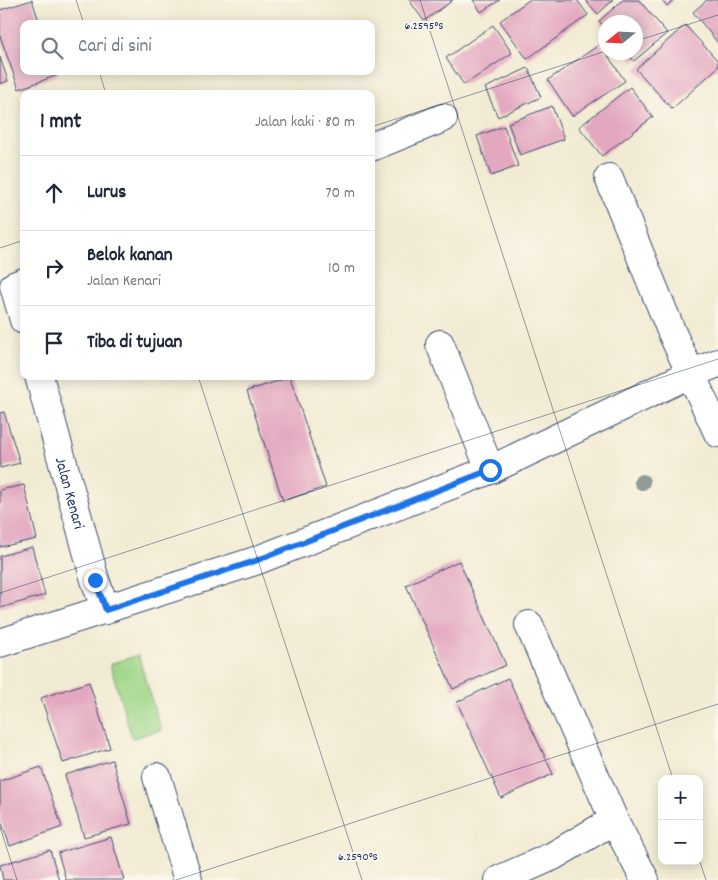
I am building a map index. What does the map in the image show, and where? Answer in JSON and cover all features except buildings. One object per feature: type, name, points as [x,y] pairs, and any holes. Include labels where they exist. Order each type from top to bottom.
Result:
[{"type":"street","points":[[375,145],[444,118]]},
{"type":"street","points":[[609,178],[690,374],[718,433]]},
{"type":"street","points":[[20,284],[14,286],[20,306]]},
{"type":"street","points":[[440,344],[490,470]]},
{"type":"street","points":[[0,643],[255,561],[490,470],[690,374],[718,363]]},
{"type":"street","name":"Jalan Kenari","points":[[40,380],[95,580],[106,610]]},
{"type":"street","points":[[530,624],[614,820],[645,880]]},
{"type":"street","points":[[157,777],[188,880]]},
{"type":"street","points":[[499,880],[553,856],[614,820]]},
{"type":"green space","points":[[138,655],[161,730],[132,738],[110,664]]},
{"type":"route","points":[[95,580],[106,610],[255,561],[490,470]]}]
